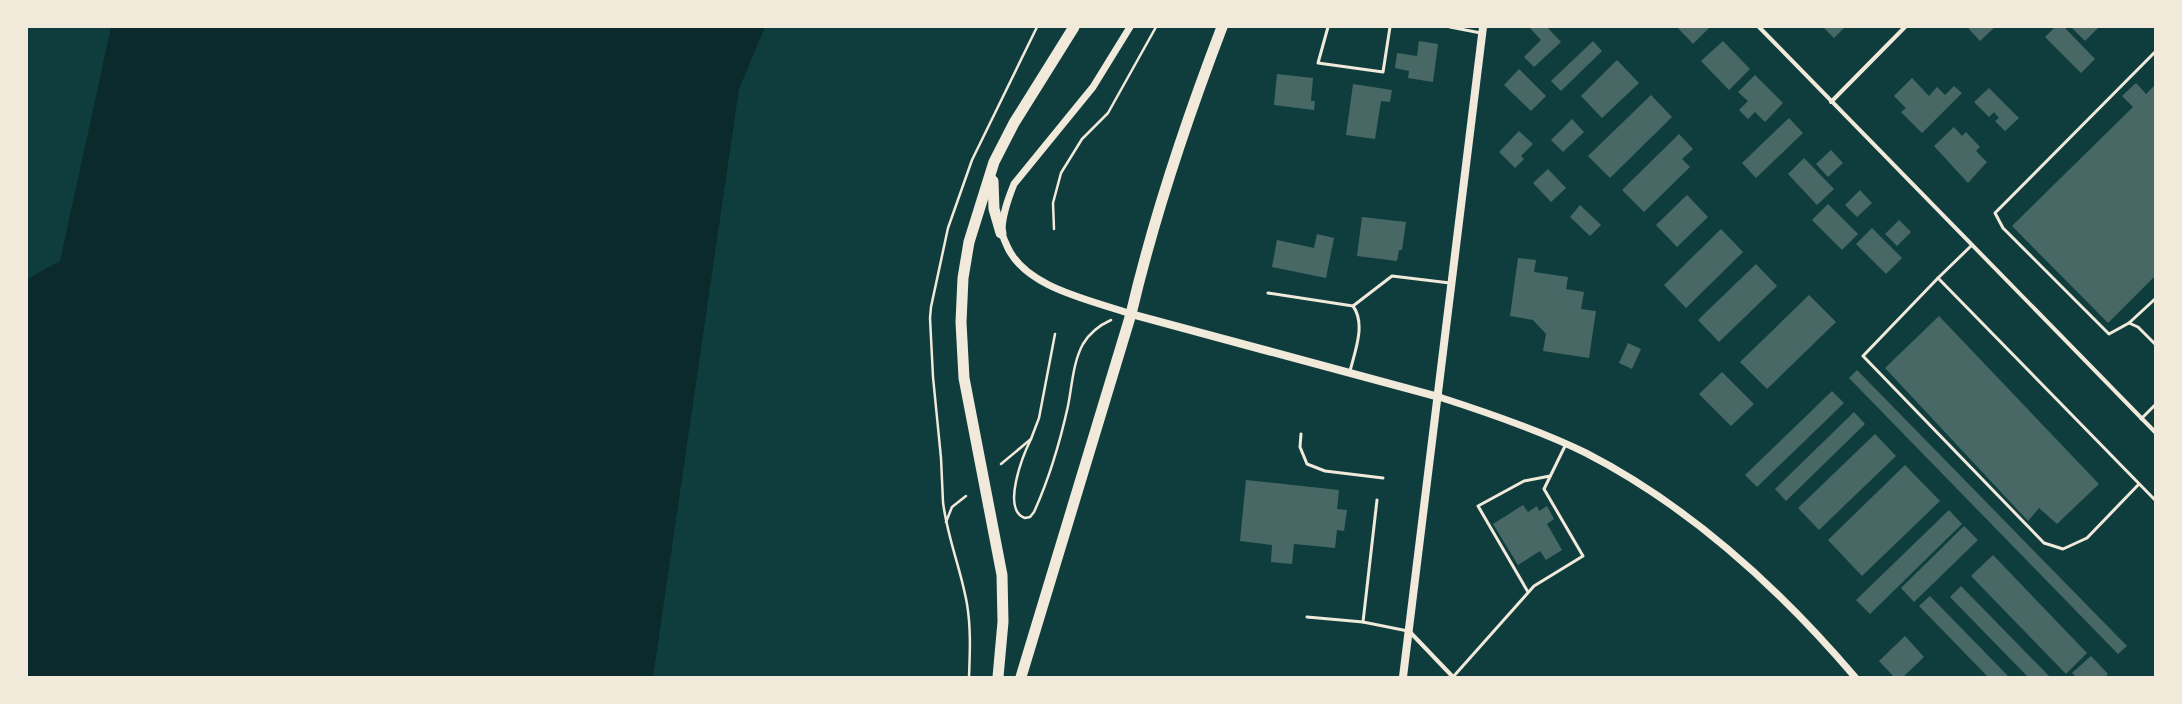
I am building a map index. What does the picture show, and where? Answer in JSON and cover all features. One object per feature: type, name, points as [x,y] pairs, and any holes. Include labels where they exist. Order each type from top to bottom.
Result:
[{"type":"highway","points":[[998,677],[1003,622],[1002,575],[992,517],[966,391],[961,322],[963,278],[969,242],[994,162],[1014,123],[1074,27]]},
{"type":"highway","points":[[1021,677],[1132,314],[1145,256],[1164,193],[1194,100],[1222,27]]},
{"type":"highway","points":[[994,162],[992,194],[1001,233]]},
{"type":"main road","points":[[1403,677],[1439,397],[1483,30]]},
{"type":"main road","points":[[1132,314],[1439,397]]},
{"type":"street","points":[[1130,27],[1092,87],[1014,184],[1006,202],[1001,233],[1011,255],[1019,266],[1037,279],[1060,290],[1132,314]]},
{"type":"street","points":[[1759,27],[1971,246],[2155,432]]},
{"type":"street","points":[[1831,102],[1905,27]]},
{"type":"street","points":[[1439,397],[1519,424],[1566,444],[1646,488],[1717,540],[1771,588],[1855,677]]},
{"type":"street","points":[[1408,631],[1453,677]]},
{"type":"lane","points":[[1328,27],[1318,63],[1383,72],[1390,27]]},
{"type":"lane","points":[[1450,27],[1483,30]]},
{"type":"lane","points":[[2155,52],[1995,214],[2003,228],[2109,334],[2129,323],[2155,299]]},
{"type":"lane","points":[[1971,246],[1863,356],[2044,543],[2063,549],[2087,538],[2139,484]]},
{"type":"lane","points":[[1353,306],[1392,276],[1452,283]]},
{"type":"lane","points":[[1938,278],[2155,500]]},
{"type":"lane","points":[[1268,293],[1353,306],[1358,313],[1358,335],[1350,373]]},
{"type":"lane","points":[[2129,323],[2138,327],[2155,344]]},
{"type":"lane","points":[[2142,419],[2155,405]]},
{"type":"lane","points":[[1301,434],[1300,447],[1308,464],[1325,471],[1383,478]]},
{"type":"lane","points":[[1453,677],[1534,586],[1583,556],[1544,489],[1566,444]]},
{"type":"lane","points":[[1528,592],[1478,506],[1524,480],[1550,476]]},
{"type":"lane","points":[[1363,622],[1377,500]]},
{"type":"lane","points":[[1307,617],[1363,622],[1408,631]]},
{"type":"path","points":[[1054,229],[1053,203],[1061,173],[1082,139],[1108,113],[1156,27]]},
{"type":"path","points":[[1055,334],[1039,418],[1024,452],[1015,482],[1015,510],[1018,515],[1025,518],[1030,517],[1034,512],[1050,470],[1068,408],[1077,359],[1083,344],[1092,332],[1109,320],[1132,314]]},
{"type":"path","points":[[1001,464],[1031,439]]},
{"type":"path","points":[[966,496],[952,507],[947,517],[946,526],[967,603],[970,638],[969,677]]},
{"type":"water","points":[[111,27],[765,27],[739,89],[653,677],[27,677],[27,279],[60,261]]},
{"type":"building","points":[[1547,27],[1561,42],[1534,67],[1524,57],[1541,40],[1530,28]]},
{"type":"building","points":[[1677,27],[1710,27],[1693,44]]},
{"type":"building","points":[[1823,27],[1845,27],[1834,38]]},
{"type":"building","points":[[1967,27],[1995,27],[1980,41]]},
{"type":"building","points":[[2055,27],[2064,27],[2095,59],[2081,73],[2045,37]]},
{"type":"building","points":[[2071,27],[2099,27],[2085,41]]},
{"type":"building","points":[[1419,41],[1438,44],[1433,82],[1408,78],[1409,71],[1395,68],[1397,53],[1417,56]]},
{"type":"building","points":[[1593,41],[1602,51],[1561,91],[1551,81]]},
{"type":"building","points":[[1723,41],[1750,69],[1729,90],[1701,61]]},
{"type":"building","points":[[1617,60],[1639,83],[1602,118],[1581,96]]},
{"type":"building","points":[[1519,69],[1546,96],[1531,111],[1504,85]]},
{"type":"building","points":[[1277,74],[1313,78],[1311,101],[1315,101],[1314,110],[1274,105]]},
{"type":"building","points":[[1755,75],[1783,103],[1765,122],[1755,112],[1748,119],[1739,110],[1748,101],[1738,92]]},
{"type":"building","points":[[1912,78],[1929,96],[1937,87],[1945,95],[1954,86],[1962,93],[1922,133],[1901,112],[1906,108],[1894,96]]},
{"type":"building","points":[[2136,83],[2146,94],[2155,85],[2155,276],[2108,323],[2012,226],[2133,107],[2122,96]]},
{"type":"building","points":[[1353,84],[1392,90],[1390,102],[1381,101],[1375,139],[1346,135]]},
{"type":"building","points":[[1989,88],[2019,118],[2005,131],[1995,121],[1999,118],[1994,112],[1989,117],[1974,102]]},
{"type":"building","points":[[1651,95],[1672,117],[1610,178],[1588,156]]},
{"type":"building","points":[[1789,118],[1803,133],[1756,178],[1742,163]]},
{"type":"building","points":[[1572,119],[1584,132],[1563,152],[1551,140]]},
{"type":"building","points":[[1954,127],[1962,136],[1966,132],[1980,147],[1976,151],[1987,162],[1968,183],[1934,146]]},
{"type":"building","points":[[1519,131],[1533,144],[1521,156],[1524,159],[1515,168],[1499,152]]},
{"type":"building","points":[[1679,134],[1693,149],[1682,159],[1690,167],[1644,212],[1622,190]]},
{"type":"building","points":[[1831,150],[1843,163],[1828,177],[1816,164]]},
{"type":"building","points":[[1804,158],[1834,189],[1817,205],[1788,174]]},
{"type":"building","points":[[1548,169],[1566,188],[1551,202],[1533,183]]},
{"type":"building","points":[[1860,190],[1872,203],[1857,217],[1845,205]]},
{"type":"building","points":[[1687,195],[1708,217],[1677,247],[1656,225]]},
{"type":"building","points":[[1828,204],[1858,234],[1842,250],[1812,220]]},
{"type":"building","points":[[1580,205],[1601,225],[1590,236],[1570,217]]},
{"type":"building","points":[[1362,217],[1406,222],[1402,250],[1399,250],[1397,261],[1357,256]]},
{"type":"building","points":[[1899,220],[1911,232],[1897,246],[1885,234]]},
{"type":"building","points":[[1872,228],[1902,258],[1886,274],[1856,244]]},
{"type":"building","points":[[1721,229],[1743,252],[1686,308],[1664,285]]},
{"type":"building","points":[[1317,234],[1334,238],[1326,278],[1272,267],[1277,240],[1314,248]]},
{"type":"building","points":[[1518,258],[1536,260],[1534,272],[1568,277],[1566,289],[1584,292],[1581,309],[1596,311],[1589,358],[1543,351],[1546,334],[1533,320],[1510,316]]},
{"type":"building","points":[[1756,264],[1777,286],[1719,342],[1698,320]]},
{"type":"building","points":[[1809,295],[1836,322],[1767,389],[1740,362]]},
{"type":"building","points":[[1939,316],[2099,484],[2057,524],[2039,508],[2028,521],[1885,368]]},
{"type":"building","points":[[1628,343],[1641,349],[1632,369],[1619,363]]},
{"type":"building","points":[[1857,370],[2127,646],[2118,654],[1849,378]]},
{"type":"building","points":[[1722,372],[1754,404],[1731,426],[1699,394]]},
{"type":"building","points":[[1832,391],[1844,403],[1757,487],[1745,475]]},
{"type":"building","points":[[1854,412],[1865,424],[1786,501],[1775,489]]},
{"type":"building","points":[[1875,434],[1896,456],[1819,530],[1798,508]]},
{"type":"building","points":[[1905,465],[1940,501],[1862,576],[1828,540]]},
{"type":"building","points":[[1246,480],[1339,490],[1337,509],[1347,510],[1344,531],[1337,530],[1335,548],[1294,544],[1292,564],[1271,562],[1272,545],[1240,541]]},
{"type":"building","points":[[1523,505],[1528,512],[1537,506],[1539,511],[1547,506],[1554,519],[1547,524],[1562,550],[1546,560],[1540,551],[1518,565],[1493,524]]},
{"type":"building","points":[[1949,510],[1962,524],[1870,614],[1856,600]]},
{"type":"building","points":[[1964,526],[1978,540],[1914,602],[1901,588]]},
{"type":"building","points":[[1993,555],[2087,653],[2066,674],[1971,576]]},
{"type":"building","points":[[1961,586],[2050,677],[2028,677],[1950,597]]},
{"type":"building","points":[[1930,596],[2009,677],[1988,677],[1919,606]]},
{"type":"building","points":[[1905,636],[1924,657],[1903,677],[1894,677],[1879,661]]},
{"type":"building","points":[[2091,656],[2108,674],[2105,677],[2076,677],[2072,673]]}]
